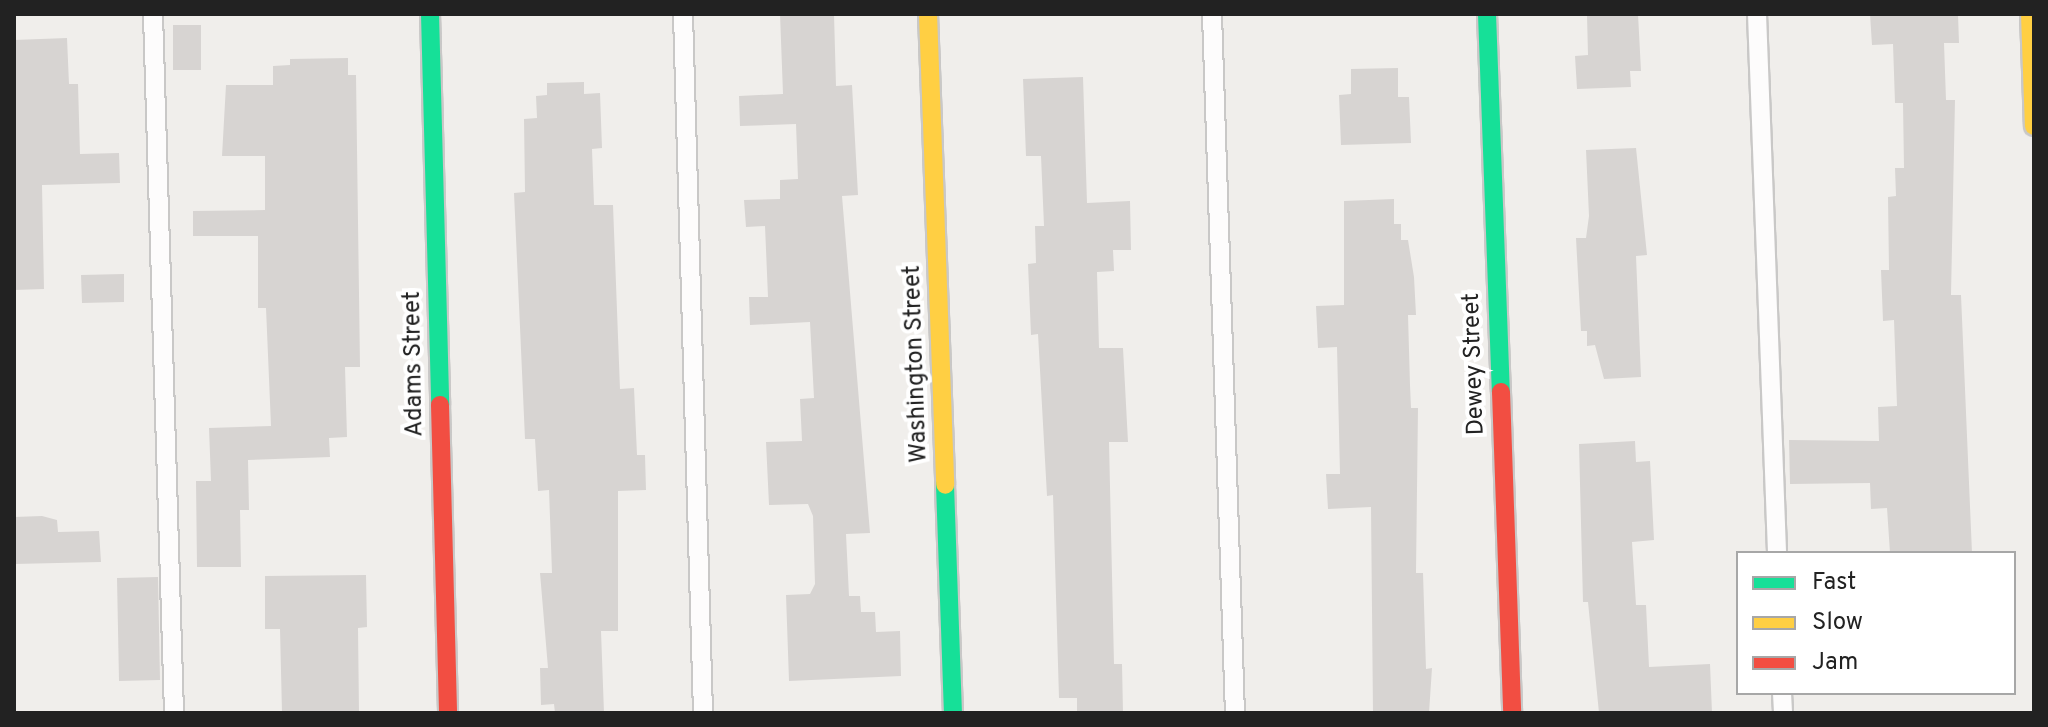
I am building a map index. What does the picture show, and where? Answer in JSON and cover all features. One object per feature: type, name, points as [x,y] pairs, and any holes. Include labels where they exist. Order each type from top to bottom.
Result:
[{"type":"street","name":"Adams Street","points":[[430,14],[448,713]]},
{"type":"street","name":"Washington Street","points":[[928,14],[953,713]]},
{"type":"street","name":"Dewey Street","points":[[1487,14],[1512,713]]},
{"type":"street","points":[[2030,14],[2034,126]]},
{"type":"lane","points":[[153,14],[174,713]]},
{"type":"lane","points":[[683,14],[703,713]]},
{"type":"lane","points":[[1212,14],[1235,713]]},
{"type":"lane","points":[[1757,14],[1777,551]]},
{"type":"building","points":[[780,14],[834,14],[836,86],[852,85],[858,195],[842,196],[870,533],[846,534],[849,596],[860,596],[861,612],[875,612],[876,632],[900,631],[901,676],[789,681],[786,595],[810,594],[815,584],[813,516],[808,504],[769,505],[766,442],[802,441],[800,399],[814,398],[810,322],[750,325],[749,297],[768,297],[765,226],[746,227],[744,200],[780,199],[780,180],[798,179],[796,124],[740,126],[739,96],[783,94]]},
{"type":"building","points":[[1638,14],[1641,71],[1630,71],[1631,87],[1577,89],[1575,56],[1588,55],[1587,15]]},
{"type":"building","points":[[1870,14],[1958,14],[1959,43],[1944,43],[1946,100],[1955,100],[1951,295],[1961,295],[1972,551],[1890,551],[1887,508],[1871,509],[1870,483],[1790,484],[1789,440],[1879,441],[1878,407],[1897,406],[1894,320],[1883,321],[1881,270],[1889,270],[1888,197],[1896,196],[1895,168],[1904,168],[1903,103],[1895,103],[1893,44],[1872,45]]},
{"type":"building","points":[[173,25],[201,25],[201,70],[173,70]]},
{"type":"building","points":[[67,38],[69,84],[78,84],[80,154],[119,153],[120,183],[42,185],[44,289],[14,290],[14,40]]},
{"type":"building","points":[[348,58],[348,75],[356,75],[360,367],[345,367],[347,437],[329,438],[330,457],[248,460],[249,510],[240,510],[241,567],[197,567],[196,481],[211,481],[209,428],[271,426],[266,308],[258,308],[258,236],[193,236],[193,211],[265,210],[265,156],[222,156],[226,85],[273,85],[273,66],[290,65],[290,59]]},
{"type":"building","points":[[1398,68],[1398,97],[1409,97],[1411,143],[1341,145],[1339,95],[1351,94],[1351,69]]},
{"type":"building","points":[[1083,77],[1087,203],[1130,201],[1131,250],[1113,250],[1114,271],[1097,272],[1099,348],[1123,348],[1128,442],[1109,442],[1114,664],[1122,664],[1123,713],[1077,713],[1077,698],[1059,698],[1053,495],[1047,496],[1038,334],[1031,335],[1028,264],[1036,263],[1035,226],[1044,226],[1041,156],[1026,156],[1023,79]]},
{"type":"building","points":[[584,82],[584,94],[600,93],[602,148],[592,149],[594,205],[613,205],[620,389],[634,388],[637,455],[645,455],[646,490],[618,491],[618,631],[601,631],[604,713],[555,713],[554,704],[541,705],[540,668],[548,668],[540,573],[552,573],[549,490],[538,491],[535,439],[525,439],[514,193],[525,192],[524,119],[537,118],[536,96],[547,95],[547,83]]},
{"type":"building","points":[[1636,148],[1647,255],[1636,256],[1641,377],[1604,379],[1595,345],[1587,346],[1587,331],[1581,331],[1576,238],[1586,238],[1589,216],[1586,150]]},
{"type":"building","points":[[1394,199],[1394,224],[1401,224],[1401,240],[1408,240],[1414,277],[1416,315],[1408,315],[1411,408],[1418,408],[1416,573],[1423,573],[1426,669],[1432,668],[1429,713],[1373,713],[1371,507],[1328,509],[1326,474],[1340,474],[1337,347],[1318,348],[1316,306],[1344,305],[1344,201]]},
{"type":"building","points":[[124,274],[124,302],[82,303],[81,275]]},
{"type":"building","points":[[1635,441],[1636,462],[1650,461],[1654,540],[1632,542],[1636,605],[1646,605],[1649,667],[1710,664],[1712,713],[1599,713],[1588,602],[1583,602],[1579,444]]},
{"type":"building","points":[[42,516],[57,520],[58,532],[99,531],[101,562],[14,564],[14,517]]},
{"type":"building","points":[[366,575],[367,627],[358,628],[359,713],[282,713],[280,629],[265,629],[265,576]]},
{"type":"building","points":[[158,577],[160,680],[119,681],[117,578]]},
{"type":"traffic: fast","points":[[430,14],[440,405]]},
{"type":"traffic: fast","points":[[1487,14],[1501,392]]},
{"type":"traffic: fast","points":[[945,485],[953,713]]},
{"type":"traffic: slow","points":[[928,14],[945,485]]},
{"type":"traffic: slow","points":[[2030,14],[2034,126]]},
{"type":"traffic: jam","points":[[1501,392],[1512,713]]},
{"type":"traffic: jam","points":[[440,405],[448,713]]}]
